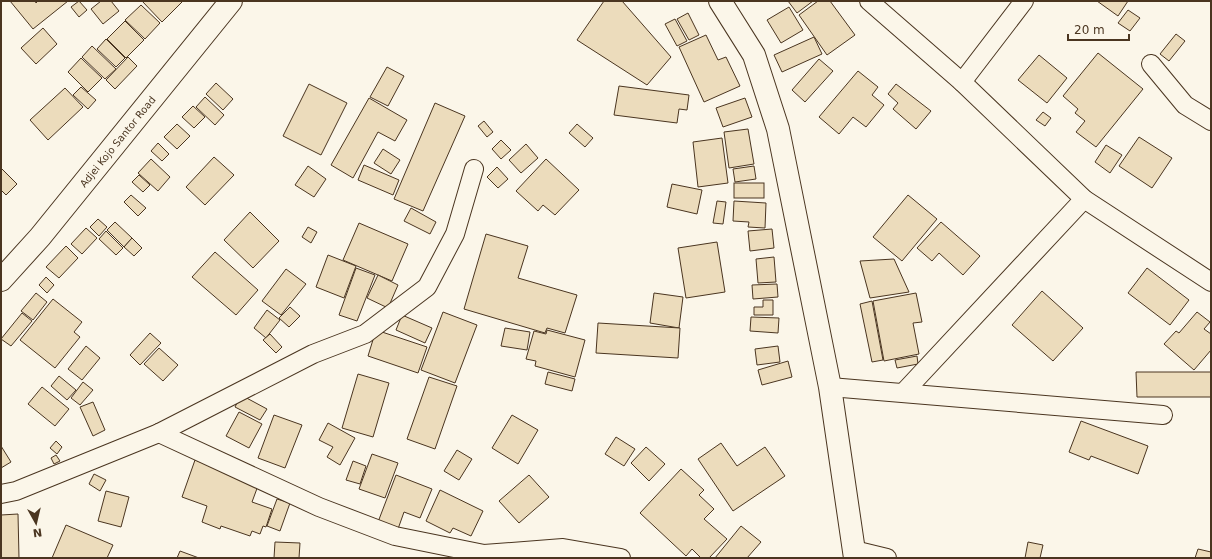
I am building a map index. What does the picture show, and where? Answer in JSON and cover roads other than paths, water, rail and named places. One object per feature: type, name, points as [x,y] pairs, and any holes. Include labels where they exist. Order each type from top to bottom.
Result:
[{"type":"street","name":"Adjei Kojo Santor Road","points":[[1,280],[40,237],[231,1]]},
{"type":"street","points":[[720,1],[754,56],[778,129],[830,387],[854,554],[887,558]]},
{"type":"street","points":[[869,1],[962,82],[1084,199],[1211,282]]},
{"type":"street","points":[[962,82],[1024,1]]},
{"type":"street","points":[[1151,64],[1185,105],[1211,121]]},
{"type":"street","points":[[1,494],[16,491],[158,432],[313,354],[365,334],[427,287],[456,234],[474,169]]},
{"type":"street","points":[[904,392],[1084,199]]},
{"type":"street","points":[[830,387],[904,392],[1163,416]]},
{"type":"street","points":[[158,432],[319,508],[395,536],[484,554],[563,548],[621,558]]}]
